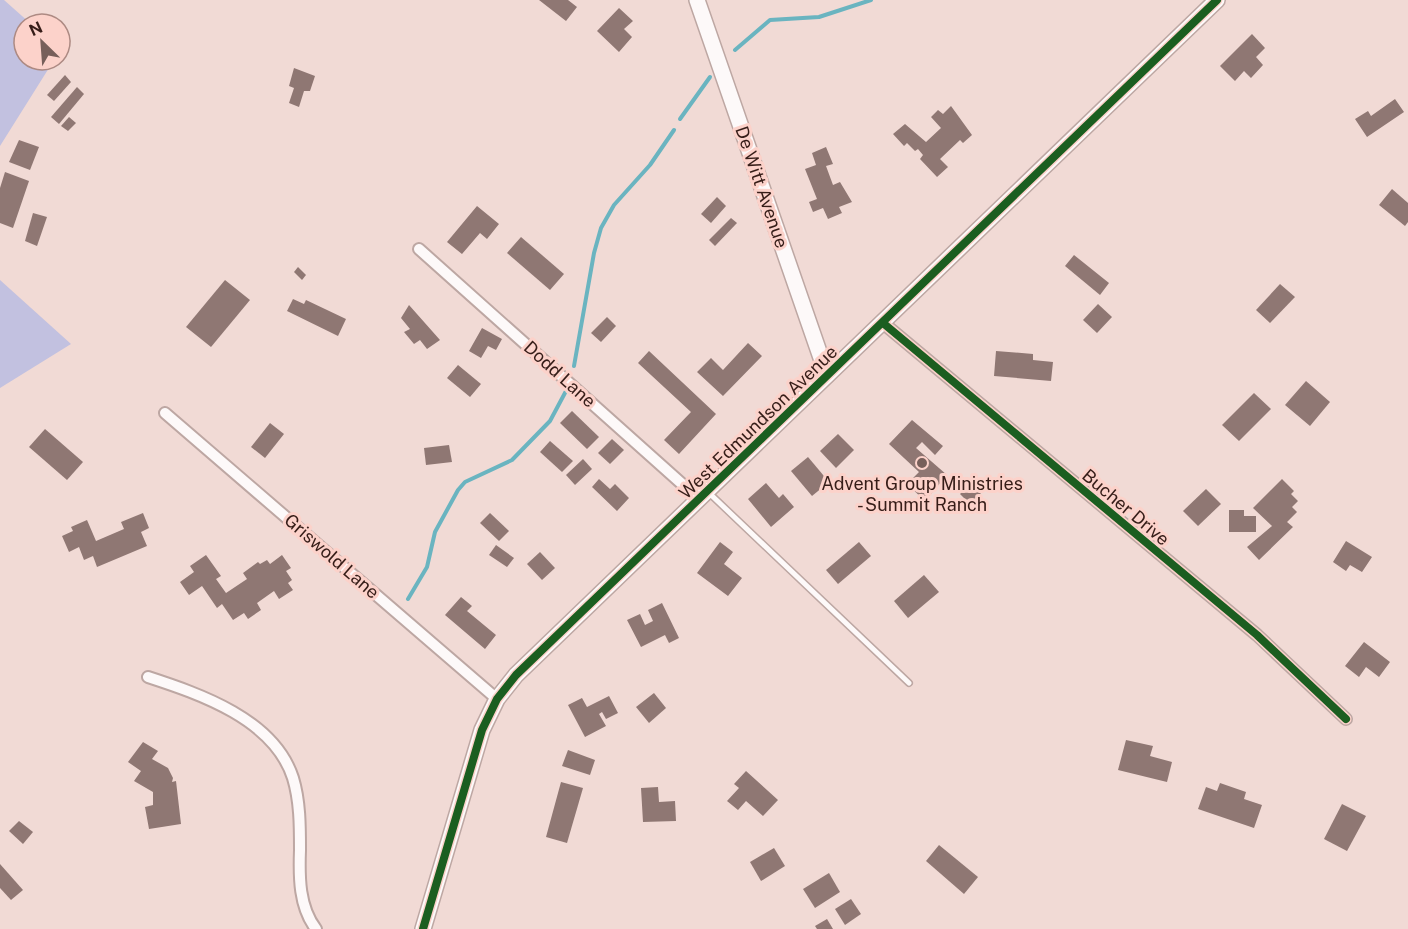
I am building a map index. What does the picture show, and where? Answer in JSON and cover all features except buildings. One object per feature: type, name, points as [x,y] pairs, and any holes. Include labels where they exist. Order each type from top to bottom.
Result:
[{"type":"street","name":"De Witt Avenue","points":[[697,0],[827,375]]},
{"type":"street","name":"West Edmundson Avenue","points":[[423,929],[482,730],[498,699],[516,675],[1217,0]]},
{"type":"street","name":"Dodd Lane","points":[[419,249],[704,496]]},
{"type":"street","name":"Bucher Drive","points":[[883,323],[1257,635],[1346,719]]},
{"type":"street","name":"Griswold Lane","points":[[165,413],[498,699]]},
{"type":"street","points":[[148,676],[177,686],[244,718],[281,755],[292,777],[299,810],[302,899],[316,929]]},
{"type":"lane","points":[[704,496],[909,683]]},
{"type":"shaded area","points":[[0,0],[4,0],[18,12],[12,12],[12,72],[46,72],[0,146]]},
{"type":"shaded area","points":[[0,280],[71,344],[0,388]]},
{"type":"waterway","points":[[735,50],[770,20],[819,17],[871,0]]},
{"type":"waterway","points":[[680,119],[710,77]]},
{"type":"waterway","points":[[574,366],[594,253],[601,228],[614,205],[650,165],[674,130]]},
{"type":"waterway","points":[[408,599],[427,567],[435,532],[458,490],[465,482],[512,460],[550,421],[566,391]]},
{"type":"cycle path","points":[[423,929],[482,730],[497,699],[516,675],[1217,0]]},
{"type":"cycle path","points":[[883,323],[1257,635],[1346,719]]},
{"type":"place","name":"Advent Group Ministries - Summit Ranch","points":[[922,463]]}]
